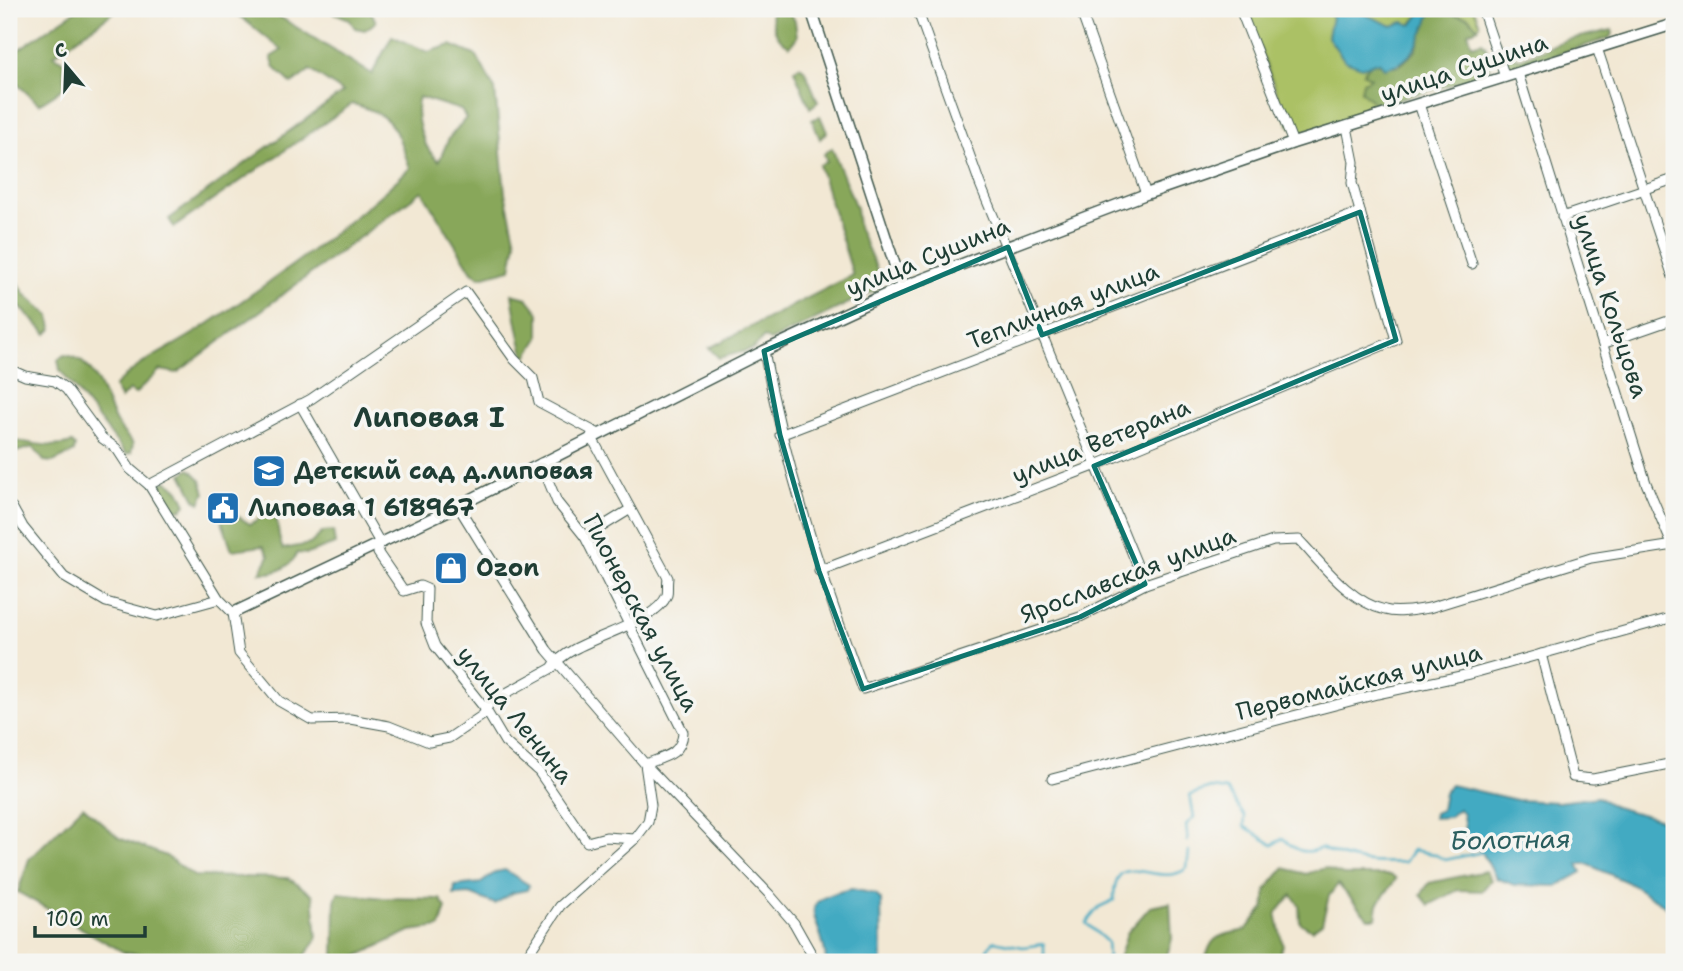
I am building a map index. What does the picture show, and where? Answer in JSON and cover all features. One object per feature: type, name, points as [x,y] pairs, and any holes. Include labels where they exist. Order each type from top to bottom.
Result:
[{"type":"street","points":[[811,9],[902,287]]},
{"type":"street","points":[[916,9],[950,106],[1144,584]]},
{"type":"street","points":[[1080,9],[1146,194]]},
{"type":"street","points":[[1240,9],[1293,143]]},
{"type":"street","points":[[1482,9],[1505,77]]},
{"type":"street","name":"улица Сушина","points":[[233,613],[379,541],[458,506],[764,351],[902,287],[1146,194],[1293,143],[1674,24]]},
{"type":"street","points":[[1598,48],[1674,280]]},
{"type":"street","name":"улица Кольцова","points":[[1518,73],[1562,217],[1605,343],[1646,483],[1674,547]]},
{"type":"street","points":[[1419,104],[1472,264]]},
{"type":"street","points":[[1347,127],[1354,162],[1352,183],[1360,212]]},
{"type":"street","points":[[1562,217],[1674,179]]},
{"type":"street","name":"Тепличная улица","points":[[780,435],[1360,212]]},
{"type":"street","name":"улица Ветерана","points":[[819,571],[1094,466],[1396,340],[1360,212]]},
{"type":"street","points":[[9,369],[25,376],[55,381],[66,389],[102,438],[117,449],[130,469],[149,485],[219,599],[233,613],[239,653],[279,701],[312,720],[351,719],[389,726],[429,742],[449,738],[486,710],[490,702],[552,668],[556,660],[631,625],[667,595],[667,578],[629,510],[594,435],[538,402],[533,378],[514,359],[466,292],[300,404],[149,485]]},
{"type":"street","points":[[1605,343],[1674,319]]},
{"type":"street","points":[[764,351],[780,435],[819,571]]},
{"type":"street","name":"улица Ленина","points":[[300,404],[379,541],[378,553],[404,591],[420,586],[427,589],[426,623],[435,646],[486,710],[505,741],[539,772],[587,842],[606,837],[635,839]]},
{"type":"street","name":"Пионерская улица","points":[[541,463],[557,502],[585,537],[683,732],[683,743],[674,754],[645,764]]},
{"type":"street","points":[[458,506],[547,650],[645,764],[794,923],[816,962]]},
{"type":"street","points":[[12,507],[23,527],[64,577],[106,601],[157,616],[219,599]]},
{"type":"street","points":[[585,537],[629,510]]},
{"type":"street","name":"Ярославская улица","points":[[819,571],[863,689],[1080,617],[1144,584],[1273,541],[1299,540],[1351,593],[1384,610],[1406,611],[1429,608],[1591,558],[1674,547]]},
{"type":"street","name":"Первомайская улица","points":[[1052,779],[1541,654],[1674,617]]},
{"type":"street","points":[[1541,654],[1573,777],[1593,779],[1674,763]]},
{"type":"street","points":[[523,962],[560,906],[635,839],[648,822],[651,805],[645,764]]},
{"type":"highlighted area","points":[[1360,212],[1396,340],[1094,466],[1145,584],[1080,617],[863,689],[819,571],[780,435],[764,351],[1008,247],[1042,335]]},
{"type":"green space","points":[[78,9],[118,9],[54,55],[64,62],[64,88],[39,104],[15,82],[9,85],[9,56]]},
{"type":"green space","points":[[231,9],[267,9],[372,74],[392,36],[428,52],[451,45],[477,56],[495,90],[505,193],[516,242],[511,269],[480,277],[472,272],[422,191],[177,373],[160,370],[135,394],[129,390],[121,399],[114,387],[134,369],[202,328],[283,272],[361,212],[410,168],[397,134],[386,119],[352,104],[174,227],[169,219],[343,92],[310,70],[292,84],[275,68],[271,57],[282,50]],"holes":[[[419,97],[461,110],[466,118],[449,138],[439,161],[428,149],[421,132],[417,113]]]},
{"type":"green space","points":[[325,9],[370,9],[376,22],[365,30],[355,28],[349,19]]},
{"type":"green space","points":[[770,9],[788,9],[795,21],[797,37],[790,46],[777,35]]},
{"type":"green space","points":[[1245,9],[1327,9],[1332,17],[1328,37],[1345,61],[1371,63],[1363,73],[1372,78],[1361,90],[1376,105],[1370,113],[1300,133],[1289,125]]},
{"type":"green space","points":[[1352,9],[1424,9],[1411,25],[1403,22],[1392,26]]},
{"type":"green space","points":[[1433,9],[1474,9],[1480,24],[1478,28],[1468,17]]},
{"type":"green space","points":[[1431,11],[1468,17],[1478,28],[1468,32],[1472,45],[1482,42],[1487,48],[1490,74],[1376,105],[1361,91],[1363,82],[1371,78],[1363,73],[1371,63],[1399,66],[1415,52]]},
{"type":"green space","points":[[1612,30],[1613,34],[1609,38],[1512,69],[1507,68],[1497,39],[1511,56],[1519,59],[1566,40]]},
{"type":"green space","points":[[800,66],[805,70],[818,102],[810,108],[794,70]]},
{"type":"green space","points":[[820,116],[827,132],[820,139],[812,120]]},
{"type":"green space","points":[[832,148],[856,208],[858,227],[882,281],[878,289],[770,341],[764,337],[753,349],[719,358],[709,348],[853,275],[819,165],[827,162],[824,154]]},
{"type":"green space","points":[[9,271],[26,295],[50,316],[52,329],[47,334],[9,296]]},
{"type":"green space","points":[[512,294],[527,298],[539,313],[539,338],[526,358],[520,338]]},
{"type":"green space","points":[[64,355],[75,358],[92,372],[111,413],[133,444],[131,453],[126,454],[60,370],[58,360]]},
{"type":"green space","points":[[9,441],[48,445],[72,443],[75,446],[74,452],[53,462],[44,461],[33,447],[9,454]]},
{"type":"green space","points":[[190,469],[201,480],[205,493],[200,503],[195,499],[182,474]]},
{"type":"green space","points":[[167,481],[179,490],[186,504],[181,510],[168,505],[160,493],[161,483]]},
{"type":"green space","points":[[272,511],[283,549],[310,544],[323,532],[333,531],[335,544],[307,554],[297,553],[291,563],[282,569],[260,573],[269,556],[263,546],[232,550],[221,519],[231,512],[250,524]]},
{"type":"green space","points":[[83,806],[119,838],[166,856],[194,876],[288,878],[313,895],[317,938],[301,962],[247,962],[125,953],[18,892],[29,859]]},
{"type":"green space","points":[[1284,868],[1306,874],[1325,868],[1343,875],[1390,875],[1396,879],[1378,904],[1376,918],[1368,918],[1338,884],[1329,896],[1322,923],[1312,930],[1300,923],[1299,905],[1292,895],[1276,913],[1283,946],[1275,962],[1205,962],[1210,946],[1218,937],[1246,930],[1264,908],[1266,890]]},
{"type":"green space","points":[[1485,871],[1491,880],[1482,891],[1458,890],[1429,905],[1421,895],[1429,883]]},
{"type":"green space","points":[[338,893],[383,898],[440,899],[446,908],[440,927],[410,931],[345,962],[334,962],[335,901]]},
{"type":"green space","points":[[1170,903],[1172,939],[1165,962],[1118,962],[1127,933],[1150,907]]},
{"type":"water","points":[[1327,9],[1352,9],[1392,26],[1403,22],[1412,25],[1424,9],[1433,9],[1411,54],[1395,65],[1384,68],[1379,62],[1362,67],[1345,61],[1328,37],[1332,17]]},
{"type":"water","points":[[1451,785],[1517,800],[1558,802],[1598,797],[1615,807],[1674,823],[1674,911],[1627,882],[1585,863],[1578,864],[1582,872],[1557,886],[1514,885],[1496,878],[1482,852],[1466,837],[1463,815],[1459,809],[1449,817],[1433,818],[1434,813],[1441,810],[1444,793]]},
{"type":"water","points":[[505,870],[529,885],[527,890],[512,893],[495,904],[470,894],[454,895],[455,886],[481,883],[496,872]]},
{"type":"water","points":[[852,889],[875,894],[881,900],[882,962],[826,961],[814,914],[815,906],[832,894]]},
{"type":"waterway","name":"Болотная","points":[[1188,841],[1186,825],[1194,817],[1190,795],[1211,788],[1227,790],[1245,817],[1244,826],[1273,845],[1283,838],[1300,850],[1321,848],[1352,859],[1382,863],[1405,862],[1413,850],[1434,854],[1445,860],[1483,852]]},
{"type":"waterway","name":"Болотная","points":[[1102,962],[1108,957],[1107,942],[1086,923],[1099,907],[1114,900],[1116,883],[1121,874],[1129,871],[1176,874],[1187,868],[1189,851]]},
{"type":"waterway","name":"Болотная","points":[[993,962],[987,949],[994,941],[1023,947],[1044,944],[1044,956],[1038,962]]},
{"type":"waterway","name":"Болотная","points":[[963,962],[969,957],[975,962]]},
{"type":"waterway","name":"Болотная","points":[[1079,962],[1092,962]]},
{"type":"place","name":"Детский сад д.липовая","points":[[269,471]]},
{"type":"place","name":"Липовая 1 618967","points":[[223,508]]},
{"type":"place","name":"Ozon","points":[[451,568]]},
{"type":"district","name":"Липовая I","points":[[429,417]]}]
